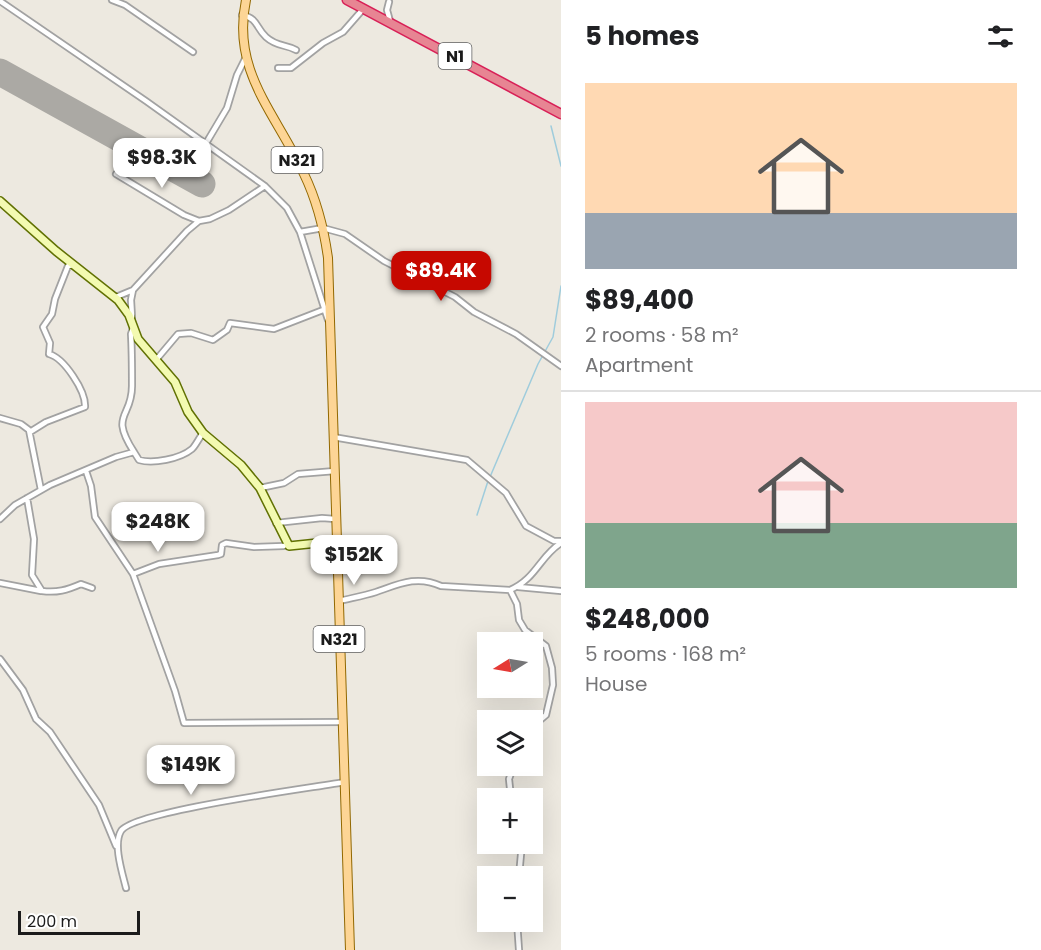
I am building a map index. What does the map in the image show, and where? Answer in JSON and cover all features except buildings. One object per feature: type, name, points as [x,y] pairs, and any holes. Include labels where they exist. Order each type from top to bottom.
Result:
[{"type":"highway","name":"N1","points":[[347,0],[561,114]]},
{"type":"main road","name":"N321","points":[[246,0],[242,15],[245,59],[258,89],[303,172],[323,228],[328,267],[350,950]]},
{"type":"street","points":[[112,0],[125,5],[193,52]]},
{"type":"street","name":"N321","points":[[0,1],[265,186],[287,208],[300,232],[323,310],[331,329]]},
{"type":"street","points":[[387,21],[389,1]]},
{"type":"street","points":[[387,21],[389,1]]},
{"type":"street","points":[[278,68],[291,68],[323,43],[343,32],[364,8]]},
{"type":"street","points":[[242,15],[254,19],[267,38],[280,47],[296,50]]},
{"type":"street","points":[[205,145],[227,108],[237,75],[245,59]]},
{"type":"street","points":[[116,174],[184,215],[200,221]]},
{"type":"street","points":[[111,295],[116,297],[133,290],[187,231],[200,221],[230,210],[265,186]]},
{"type":"street","points":[[0,201],[118,300],[134,325]]},
{"type":"street","points":[[300,232],[323,228],[345,234],[391,265],[455,297],[474,312],[516,334],[561,366]]},
{"type":"street","points":[[30,432],[46,422],[85,407],[85,400],[69,368],[49,354],[51,343],[44,331],[52,314],[64,274],[68,266],[74,265]]},
{"type":"street","points":[[133,290],[131,300],[138,339],[175,382],[188,412],[203,433],[241,465],[260,488],[289,546],[337,541]]},
{"type":"street","points":[[156,360],[178,334],[191,333],[213,340],[227,330],[230,323],[274,328],[323,310]]},
{"type":"street","points":[[134,325],[131,334],[132,388],[121,422],[127,441],[139,460],[145,462],[177,457],[193,448],[203,433]]},
{"type":"street","points":[[0,418],[21,424],[30,432],[41,490]]},
{"type":"street","points":[[333,437],[467,460],[506,493],[526,526],[554,541],[561,542]]},
{"type":"street","points":[[0,519],[41,490],[116,457],[134,452]]},
{"type":"street","points":[[86,471],[92,486],[95,517],[133,574],[176,691],[184,723],[342,722]]},
{"type":"street","points":[[260,488],[284,483],[298,474],[335,471]]},
{"type":"street","points":[[27,498],[34,543],[32,575],[42,591]]},
{"type":"street","points":[[276,523],[322,518],[335,519]]},
{"type":"street","points":[[338,602],[416,579],[431,581],[441,586],[510,590],[533,575],[553,548],[561,542]]},
{"type":"street","points":[[133,574],[159,564],[218,555],[221,554],[222,545],[226,543],[254,547],[284,546]]},
{"type":"street","points":[[0,583],[42,591],[62,592],[81,584],[92,588]]},
{"type":"street","points":[[518,586],[561,591]]},
{"type":"street","points":[[510,590],[517,604],[519,620],[525,630],[546,646],[552,668],[553,685],[546,715],[543,718]]},
{"type":"street","points":[[0,659],[23,690],[36,719],[50,732],[99,805],[116,846],[126,888]]},
{"type":"street","points":[[116,846],[120,833],[129,823],[201,805],[345,782]]},
{"type":"street","points":[[518,932],[519,950]]},
{"type":"waterway","points":[[551,126],[561,166]]},
{"type":"waterway","points":[[490,477],[538,364],[553,337],[561,286]]},
{"type":"waterway","points":[[477,515],[488,481]]},
{"type":"runway","points":[[0,72],[202,184]]}]
